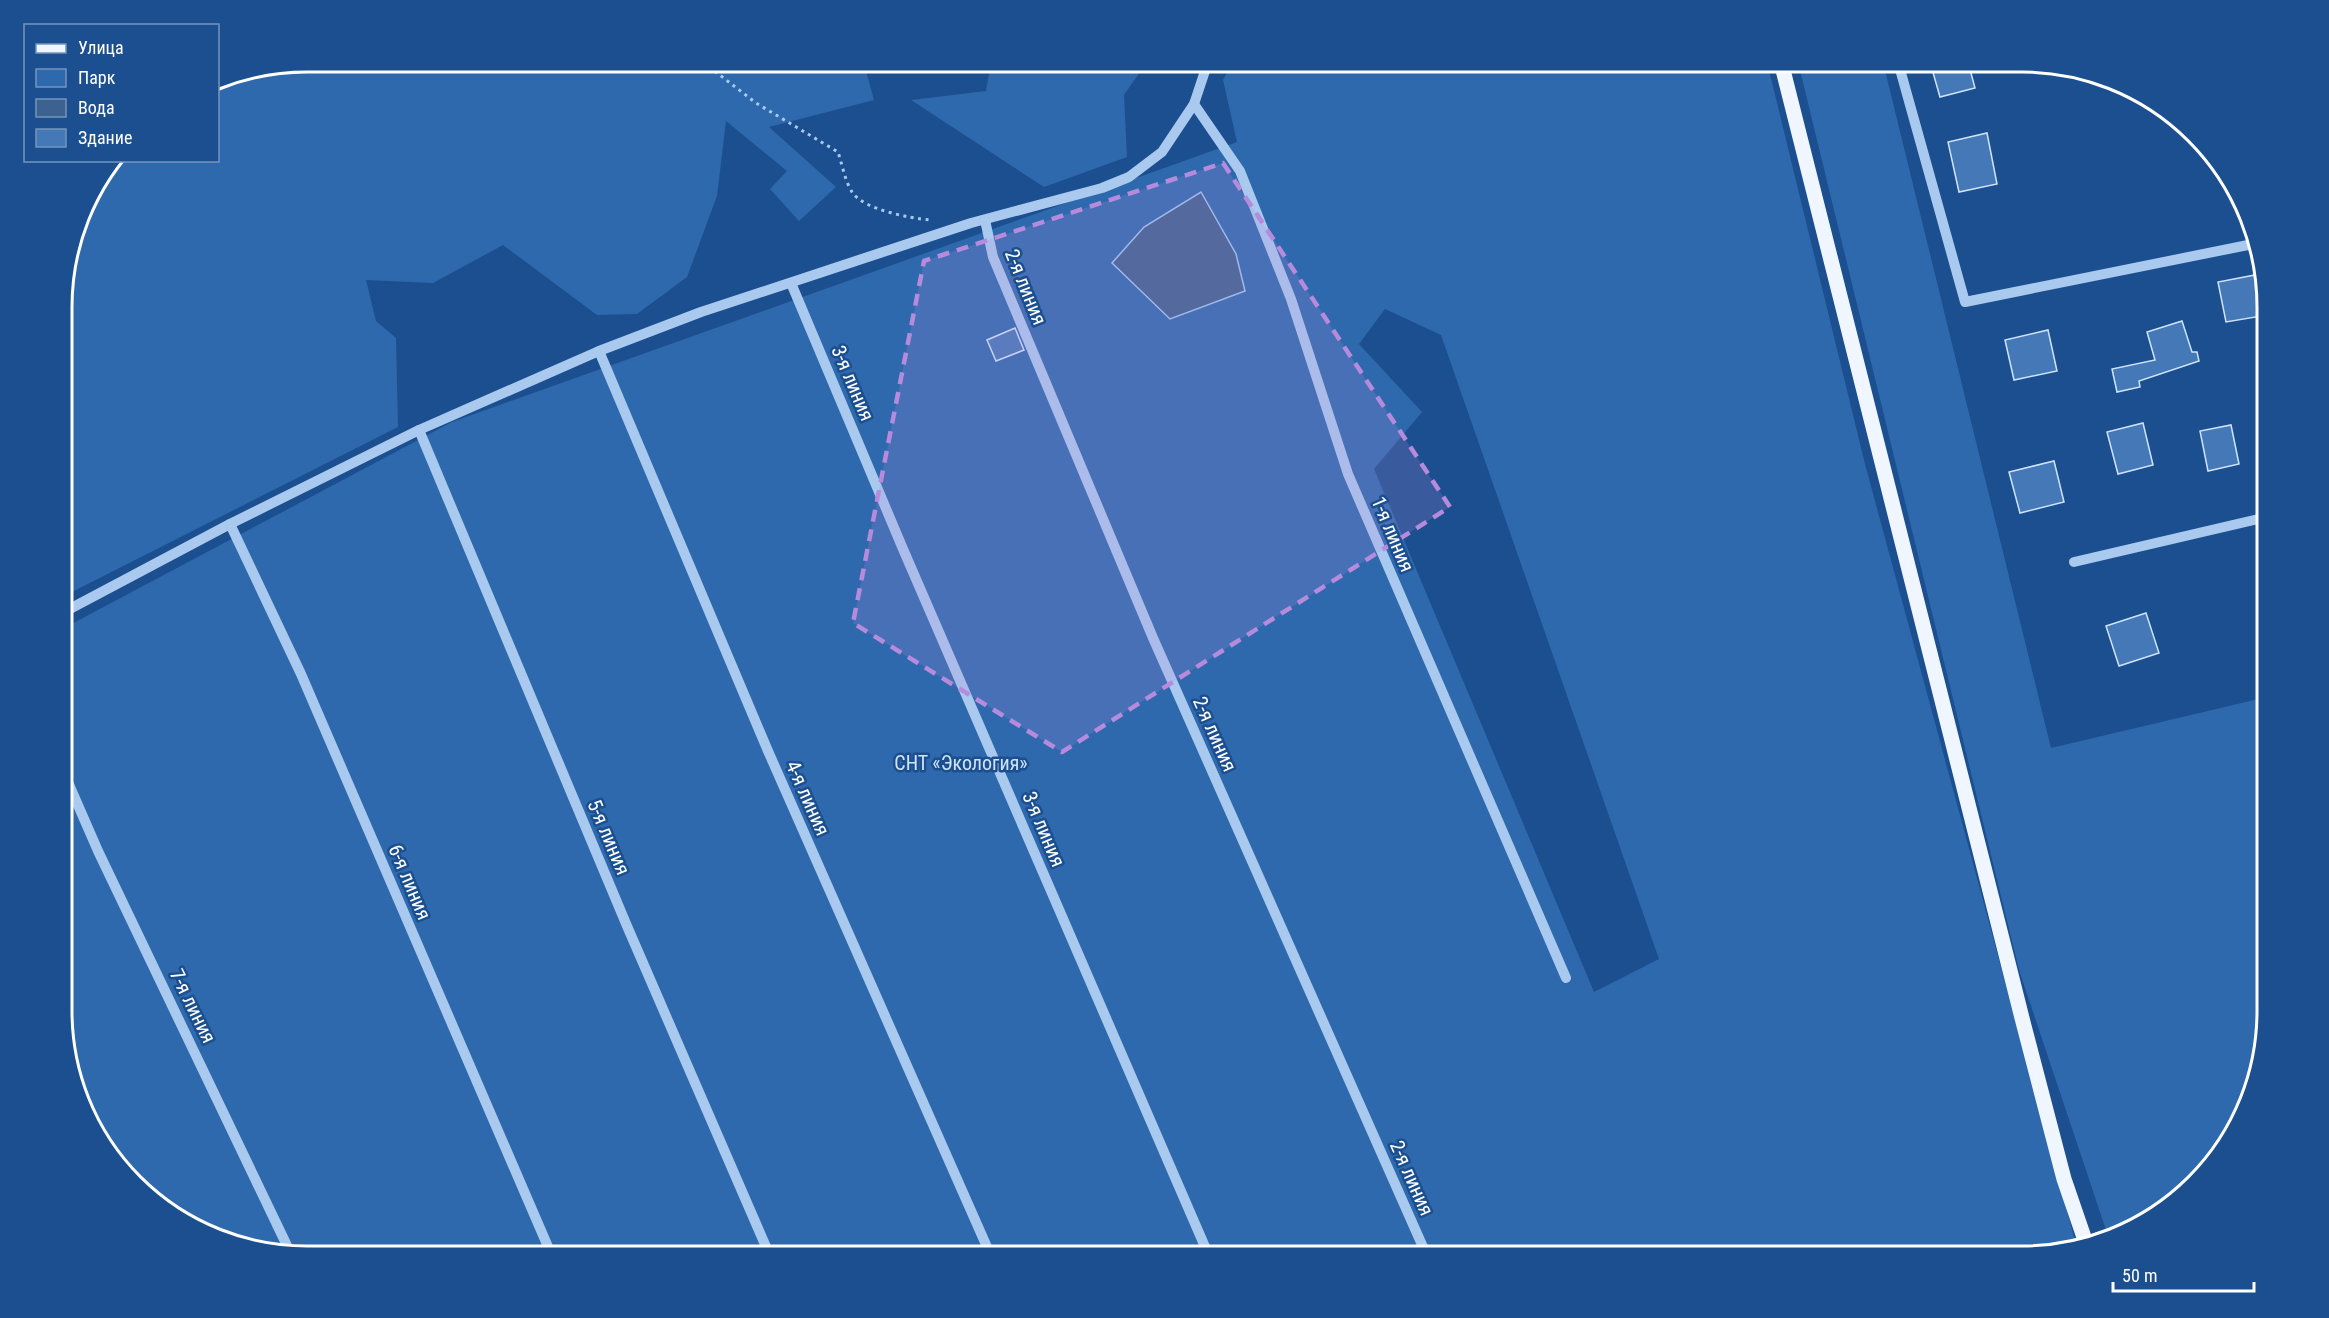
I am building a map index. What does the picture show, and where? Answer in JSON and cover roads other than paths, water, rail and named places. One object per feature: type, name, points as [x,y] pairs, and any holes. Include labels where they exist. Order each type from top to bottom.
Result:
[{"type":"main road","points":[[1784,72],[2023,1022],[2064,1179],[2084,1238]]},
{"type":"street","points":[[72,608],[230,524],[419,430],[599,351],[701,312],[985,220],[1102,188],[1130,177],[1162,152],[1194,104],[1205,72]]},
{"type":"street","points":[[1901,72],[1965,302],[2249,245]]},
{"type":"street","name":"1-я линия","points":[[1194,104],[1240,171],[1291,299],[1348,474],[1566,978]]},
{"type":"street","name":"2-я линия","points":[[985,220],[993,257],[1153,638],[1423,1246]]},
{"type":"street","name":"3-я линия","points":[[791,283],[903,549],[1205,1246]]},
{"type":"street","name":"4-я линия","points":[[599,351],[768,751],[988,1246]]},
{"type":"street","name":"5-я линия","points":[[419,430],[632,936],[766,1246]]},
{"type":"street","points":[[2074,562],[2257,519]]},
{"type":"street","name":"6-я линия","points":[[230,524],[301,674],[548,1246]]},
{"type":"street","name":"7-я линия","points":[[72,791],[98,851],[287,1245]]},
{"type":"water","points":[[1201,192],[1236,254],[1245,291],[1170,319],[1112,263],[1144,227]]},
{"type":"park label","name":"СНТ «Экология»","points":[[961,763]]}]
